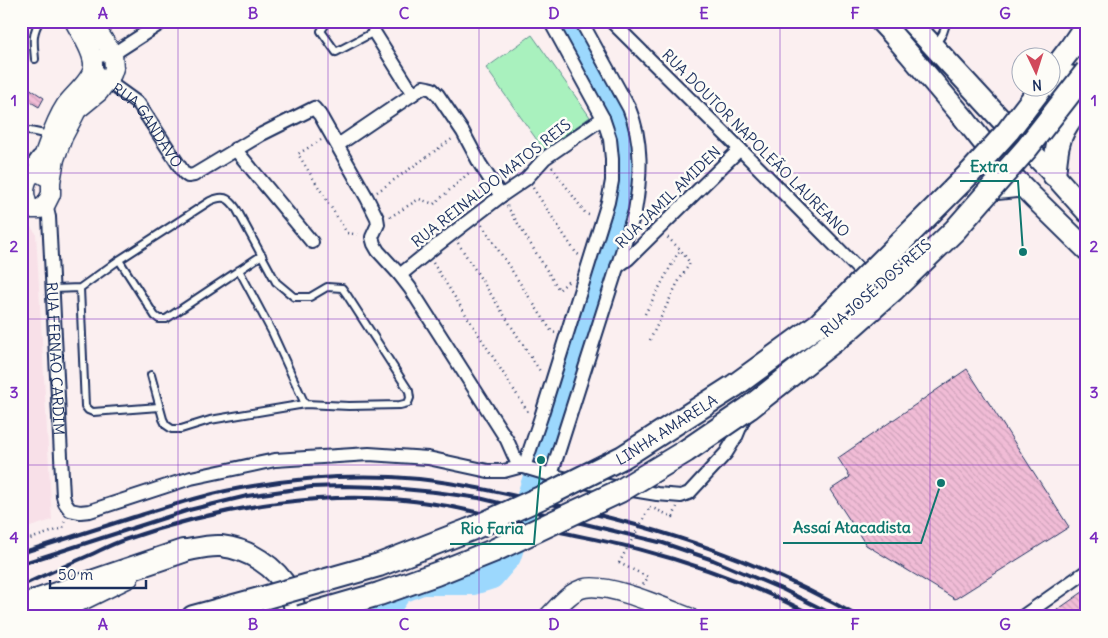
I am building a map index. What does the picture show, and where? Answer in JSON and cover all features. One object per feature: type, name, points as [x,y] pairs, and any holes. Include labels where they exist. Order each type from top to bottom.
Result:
[{"type":"highway","points":[[1060,62],[1087,24]]},
{"type":"highway","name":"LINHA AMARELA","points":[[300,617],[379,594],[436,574],[534,532],[620,490],[686,451],[749,408],[849,329],[893,290],[955,230],[1027,148],[1087,71]]},
{"type":"highway","name":"LINHA AMARELA","points":[[193,617],[379,565],[474,528],[549,494],[623,457],[734,386],[819,324],[971,172],[1008,131],[1033,98]]},
{"type":"highway","points":[[1054,175],[1059,139],[1085,100]]},
{"type":"highway","points":[[21,606],[183,551]]},
{"type":"main road","points":[[880,21],[957,110],[998,161],[1087,250]]},
{"type":"main road","points":[[910,21],[1087,212]]},
{"type":"main road","points":[[1020,183],[1012,163],[1014,151],[1019,139],[1062,80],[1069,76],[1077,78],[1082,84],[1085,100]]},
{"type":"main road","points":[[183,551],[220,546],[244,552],[262,561],[276,573],[289,591],[296,617]]},
{"type":"street","name":"RUA GANDAVO","points":[[74,21],[92,60],[107,82],[139,104],[184,173],[188,176],[194,174],[235,149]]},
{"type":"street","points":[[91,21],[114,54]]},
{"type":"street","points":[[29,178],[51,194],[49,200],[33,208],[25,200],[24,188],[29,178],[49,138],[65,106],[91,75],[92,60],[98,56],[114,54],[164,21]]},
{"type":"street","points":[[534,470],[541,417],[608,202],[612,180],[610,139],[603,118],[550,21]]},
{"type":"street","points":[[534,470],[617,267],[635,211],[639,188],[640,165],[634,121],[629,108],[581,21]]},
{"type":"street","name":"RUA DOUTOR NAPOLEÃO LAUREANO","points":[[611,21],[878,289]]},
{"type":"street","points":[[375,27],[413,94]]},
{"type":"street","name":"RUA GANDAVO","points":[[107,82],[114,68],[114,54]]},
{"type":"street","points":[[29,178],[54,165],[63,137],[77,110],[99,92],[107,82]]},
{"type":"street","points":[[338,145],[423,88],[432,89],[463,132],[480,164],[501,196]]},
{"type":"street","points":[[312,242],[235,149],[314,108],[338,145],[376,218],[378,224],[372,237],[378,251],[410,288],[507,440],[534,470]]},
{"type":"street","name":"RUA REINALDO MATOS REIS","points":[[400,275],[475,215],[526,179],[545,158],[603,118]]},
{"type":"street","name":"RUA JAMIL AMIDEN","points":[[617,267],[628,259],[740,149]]},
{"type":"street","name":"RUA JOSÉ DOS REIS","points":[[601,479],[657,494],[686,495],[708,473],[731,445],[755,396],[767,379],[830,330],[922,249],[991,175],[998,161]]},
{"type":"street","points":[[971,198],[1020,183]]},
{"type":"street","name":"RUA FERNÃO CARDIM","points":[[33,208],[49,217],[63,496],[70,510]]},
{"type":"street","points":[[70,510],[90,511],[192,478],[275,460],[369,454],[428,458],[488,471],[534,470],[601,479]]},
{"type":"street","points":[[42,617],[84,600],[183,551]]},
{"type":"street","points":[[1022,617],[1087,571]]},
{"type":"street","points":[[548,617],[573,594],[584,588],[610,589],[689,617]]},
{"type":"lane","points":[[35,60],[35,30],[40,21]]},
{"type":"lane","points":[[328,21],[321,31],[336,52],[375,27]]},
{"type":"lane","points":[[934,47],[943,33],[947,21]]},
{"type":"lane","points":[[30,131],[49,138]]},
{"type":"lane","points":[[52,289],[80,288],[119,260],[210,201],[225,198],[232,202],[276,282],[294,297],[310,297],[327,287],[342,288],[404,383],[410,398],[408,403],[400,405],[348,406],[305,404],[210,420],[181,429],[172,429],[166,425],[163,419],[151,375]]},
{"type":"lane","points":[[119,260],[156,316],[159,319],[166,319],[262,254]]},
{"type":"lane","points":[[238,270],[272,332],[305,404]]},
{"type":"lane","points":[[80,288],[85,406],[93,412],[159,407]]},
{"type":"lane","points":[[739,373],[755,368],[770,371]]},
{"type":"lane","points":[[601,479],[602,461],[605,458]]},
{"type":"path","points":[[367,198],[463,132]]},
{"type":"path","points":[[331,134],[298,154],[347,233],[372,237]]},
{"type":"path","points":[[545,158],[586,214],[603,218]]},
{"type":"path","points":[[378,224],[419,199],[434,204],[480,164]]},
{"type":"path","points":[[526,179],[576,254],[590,259]]},
{"type":"path","points":[[501,196],[559,290],[574,276],[584,276]]},
{"type":"path","points":[[475,215],[552,332],[565,338]]},
{"type":"path","points":[[650,340],[677,284],[690,263],[680,249],[659,229]]},
{"type":"path","points":[[451,234],[540,371],[553,378]]},
{"type":"path","points":[[645,314],[680,249]]},
{"type":"path","points":[[426,253],[528,412],[541,417]]},
{"type":"path","points":[[648,577],[619,563],[650,507],[673,516]]},
{"type":"path","points":[[21,542],[63,528],[70,510]]},
{"type":"shaded area","points":[[21,221],[28,224],[36,233],[52,520],[21,530]]},
{"type":"green space","points":[[532,35],[590,117],[544,150],[486,68]]},
{"type":"building","points":[[29,88],[44,98],[39,107],[24,98]]},
{"type":"building","points":[[967,369],[1069,527],[955,599],[866,545],[830,490],[850,477],[838,458]]},
{"type":"building","points":[[1087,589],[1087,617],[1047,617]]},
{"type":"waterway","points":[[382,617],[400,592],[422,583],[473,583],[492,577],[509,557],[621,212],[627,182],[626,149],[618,117],[567,21]]},
{"type":"railway","points":[[21,553],[208,495],[238,489],[294,480],[335,477],[419,479],[471,487],[556,505],[674,536],[750,564],[823,597],[859,617]]},
{"type":"railway","points":[[21,564],[189,510],[247,496],[311,487],[380,487],[479,498],[663,543],[713,560],[784,590],[838,617]]},
{"type":"railway","points":[[21,586],[120,542],[199,518],[238,509],[317,499],[396,499],[481,513],[638,549],[684,562],[729,578],[773,596],[816,617]]},
{"type":"place","name":"Extra","points":[[1023,252]]},
{"type":"place","name":"Rio Faria","points":[[541,460]]},
{"type":"place","name":"Assaí Atacadista","points":[[941,483]]}]
